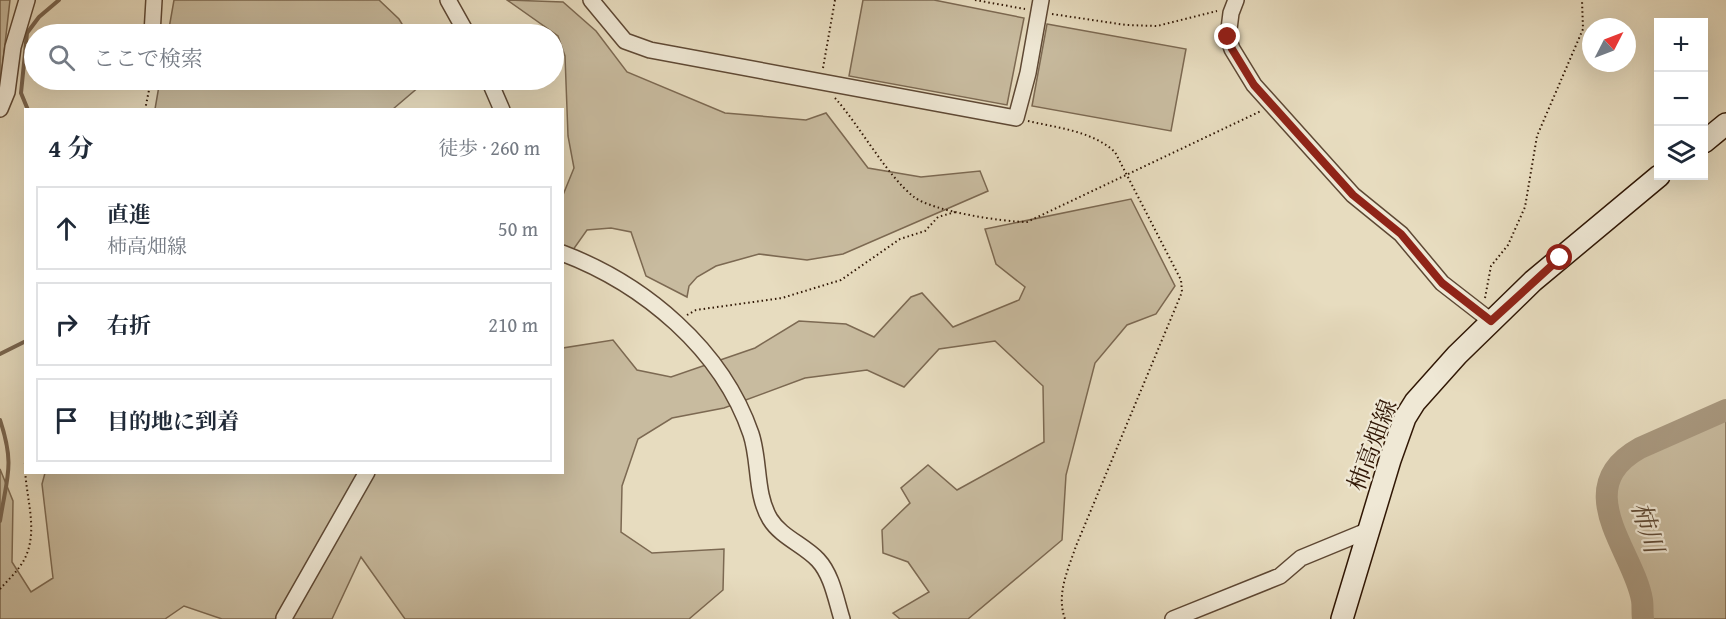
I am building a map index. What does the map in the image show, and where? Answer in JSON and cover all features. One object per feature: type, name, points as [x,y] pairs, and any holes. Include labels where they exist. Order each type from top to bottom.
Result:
[{"type":"main road","name":"柿高畑線","points":[[1342,619],[1405,418],[1431,381],[1485,316],[1654,180]]},
{"type":"street","points":[[0,109],[7,92],[14,47],[27,0]]},
{"type":"street","points":[[153,24],[154,0]]},
{"type":"street","points":[[448,0],[462,24]]},
{"type":"street","points":[[591,0],[615,31],[626,41],[638,46],[1017,118],[1040,6]]},
{"type":"street","points":[[1234,6],[1228,37],[1232,49],[1254,85],[1271,106],[1353,195],[1401,234],[1442,283],[1485,316]]},
{"type":"street","points":[[493,90],[501,108]]},
{"type":"street","points":[[564,254],[592,264],[635,288],[675,323],[728,385],[752,437],[764,503],[770,519],[780,531],[819,561],[827,573],[842,619]]},
{"type":"street","points":[[284,618],[366,474]]},
{"type":"street","points":[[1173,619],[1280,576],[1301,558],[1369,530]]},
{"type":"path","points":[[835,0],[821,82],[857,122],[899,182],[916,198],[955,212],[1027,222],[1271,106]]},
{"type":"path","points":[[975,0],[1040,6],[1142,27],[1157,26],[1234,6]]},
{"type":"path","points":[[1485,316],[1491,266],[1508,245],[1525,207],[1537,136],[1583,29],[1582,0]]},
{"type":"path","points":[[145,108],[149,90]]},
{"type":"path","points":[[1017,118],[1087,135],[1115,152],[1181,280],[1182,292],[1076,546],[1062,586],[1062,610],[1065,619]]},
{"type":"path","points":[[675,323],[696,310],[782,298],[841,280],[900,239],[925,231],[938,217],[955,212]]},
{"type":"path","points":[[0,589],[23,563],[32,538],[23,479],[24,469]]},
{"type":"shaded area","points":[[0,0],[10,0],[0,88]]},
{"type":"shaded area","points":[[174,0],[379,0],[402,24],[170,24]]},
{"type":"shaded area","points":[[507,0],[563,2],[596,31],[627,72],[725,113],[806,120],[826,113],[868,168],[921,177],[980,171],[988,191],[843,254],[807,260],[759,254],[716,266],[697,277],[689,286],[687,297],[646,276],[631,232],[611,228],[587,230],[564,263],[564,193],[574,168],[568,136],[564,24],[541,24]]},
{"type":"shaded area","points":[[863,0],[934,0],[1024,18],[1007,105],[849,76]]},
{"type":"shaded area","points":[[1047,24],[1186,49],[1171,131],[1032,106]]},
{"type":"shaded area","points":[[158,90],[415,90],[394,108],[155,108]]},
{"type":"shaded area","points":[[1131,199],[1175,286],[1156,314],[1127,325],[1095,363],[1066,475],[1062,540],[968,619],[900,619],[893,613],[929,592],[908,562],[883,553],[882,530],[910,503],[901,488],[928,465],[957,490],[1044,442],[1043,386],[995,341],[939,349],[904,387],[867,370],[805,378],[724,408],[672,418],[638,439],[622,486],[621,532],[652,553],[724,549],[723,590],[689,619],[405,619],[361,557],[332,619],[222,619],[184,606],[165,619],[0,619],[0,469],[13,501],[12,562],[31,592],[53,578],[42,484],[45,474],[564,474],[564,348],[613,340],[637,370],[671,377],[755,348],[799,321],[846,324],[874,337],[911,297],[922,293],[953,327],[1019,300],[1025,287],[996,264],[985,229]]},
{"type":"shaded area","points":[[1726,419],[1726,619],[1649,619],[1650,600],[1622,540],[1614,499],[1617,478],[1631,461]]},
{"type":"waterway","points":[[34,24],[59,0]]},
{"type":"waterway","points":[[24,63],[21,93],[27,108]]},
{"type":"waterway","points":[[0,354],[24,342]]},
{"type":"waterway","name":"柿川","points":[[1643,619],[1642,600],[1637,581],[1611,521],[1607,501],[1609,482],[1619,464],[1640,448],[1726,410]]},
{"type":"waterway","points":[[0,420],[5,435],[8,460],[0,521]]},
{"type":"route","points":[[1228,37],[1232,49],[1254,85],[1353,195],[1401,234],[1442,283],[1491,321],[1560,258]]}]
